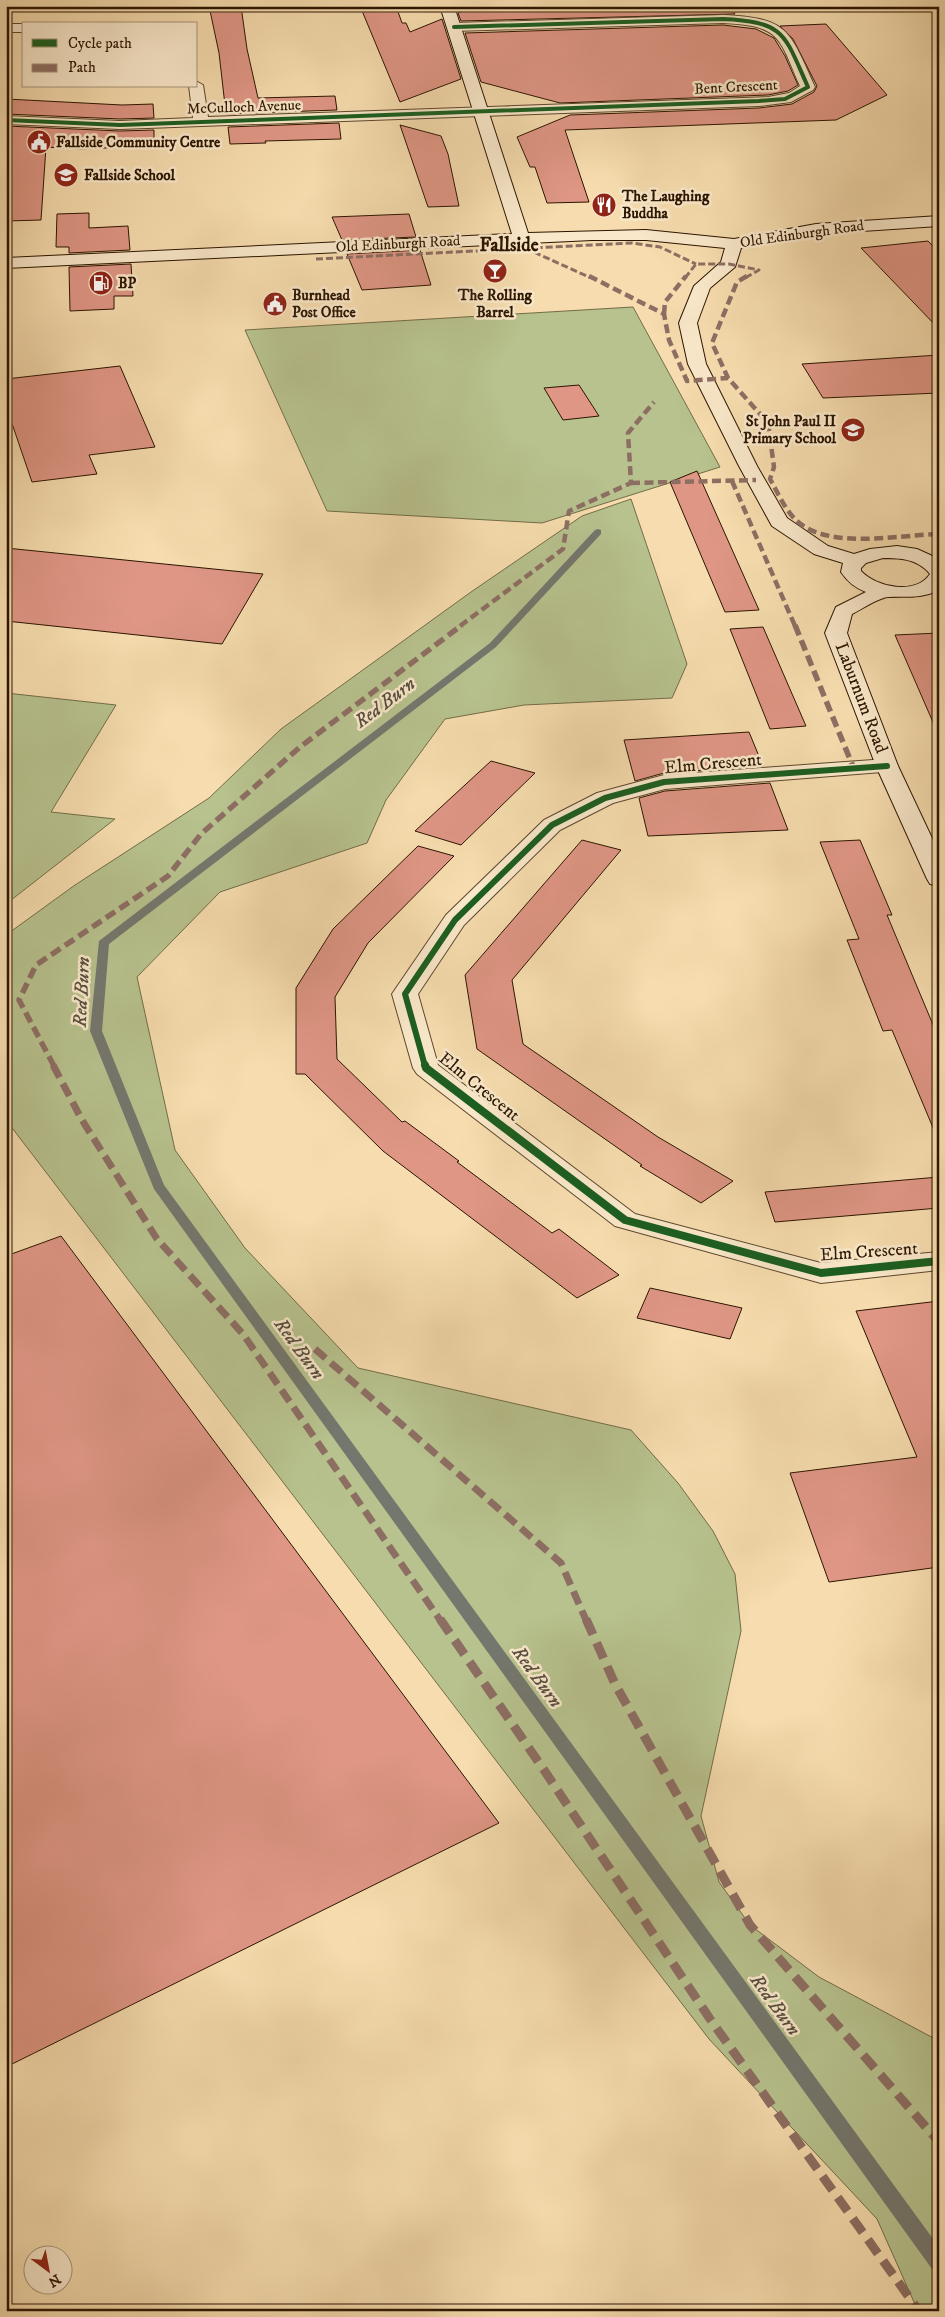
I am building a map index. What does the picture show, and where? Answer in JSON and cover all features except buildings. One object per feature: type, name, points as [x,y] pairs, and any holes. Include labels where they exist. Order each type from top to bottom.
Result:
[{"type":"street","points":[[447,6],[483,112],[522,239]]},
{"type":"street","name":"Bent Crescent","points":[[454,27],[723,19],[768,25],[779,32],[808,87],[792,97],[779,100],[483,112]]},
{"type":"street","points":[[6,28],[22,28]]},
{"type":"street","points":[[196,88],[201,122]]},
{"type":"street","name":"McCulloch Avenue","points":[[6,120],[120,125],[483,112]]},
{"type":"street","name":"Old Edinburgh Road","points":[[6,263],[160,254],[592,235],[646,236],[734,244],[816,229],[939,221]]},
{"type":"street","points":[[734,244],[730,264],[702,286],[688,323],[697,364],[748,466],[780,522],[821,550],[856,561]]},
{"type":"street","name":"Laburnum Road","points":[[872,554],[908,554],[930,562],[937,580],[911,592],[883,591],[861,584],[854,578],[851,572],[852,566],[856,561],[872,554]]},
{"type":"street","name":"Laburnum Road","points":[[883,591],[843,611],[836,633],[887,766],[936,869]]},
{"type":"street","name":"Elm Crescent","points":[[887,766],[664,782],[604,798],[552,825],[469,906],[455,920],[406,994],[426,1068],[625,1220],[820,1273],[939,1261]]},
{"type":"green space","points":[[633,307],[720,467],[542,523],[327,511],[245,330]]},
{"type":"green space","points":[[631,499],[687,664],[672,698],[524,705],[445,719],[386,800],[367,843],[220,892],[137,977],[175,1150],[245,1248],[358,1368],[631,1430],[678,1483],[713,1531],[735,1574],[741,1631],[701,1816],[719,1882],[750,1925],[819,1977],[939,2041],[939,2311],[918,2311],[877,2219],[709,2039],[6,1120],[6,935],[75,885],[209,798],[281,729],[471,592],[582,516]]},
{"type":"green space","points":[[6,693],[116,705],[51,812],[115,819],[6,904]]},
{"type":"waterway","name":"Red Burn","points":[[598,532],[493,645],[103,943],[96,1031],[158,1186],[939,2263]]},
{"type":"marked path","points":[[316,259],[632,243],[660,247],[696,264]]},
{"type":"marked path","points":[[525,248],[580,272],[664,314],[669,340],[687,381],[728,378]]},
{"type":"marked path","points":[[664,314],[665,302],[696,264],[729,264],[759,270],[737,282],[712,343],[728,378],[768,423],[774,467],[770,479],[789,512],[809,530],[844,538],[939,534]]},
{"type":"marked path","points":[[654,402],[628,433],[631,483],[569,511],[563,549],[300,747],[201,834],[168,876],[36,965],[19,1000],[82,1120],[157,1239],[243,1334],[544,1770],[710,2019],[919,2311]]},
{"type":"marked path","points":[[631,483],[756,480]]},
{"type":"marked path","points":[[732,481],[810,660],[854,769]]},
{"type":"marked path","points":[[315,1349],[561,1563],[615,1684],[750,1925],[939,2142]]},
{"type":"cycle path","points":[[6,120],[120,125],[759,101],[785,99],[794,96],[808,87],[782,36],[774,28],[760,22],[723,19],[454,27]]},
{"type":"cycle path","points":[[887,766],[664,782],[605,798],[552,825],[455,920],[405,994],[426,1068],[625,1220],[821,1273],[939,1261]]},
{"type":"place","name":"Fallside Community Centre","points":[[39,142]]},
{"type":"place","name":"Fallside School","points":[[66,175]]},
{"type":"place","name":"The Laughing Buddha","points":[[604,205]]},
{"type":"place","name":"The Rolling Barrel","points":[[495,271]]},
{"type":"place","name":"BP","points":[[101,283]]},
{"type":"place","name":"Burnhead Post Office","points":[[275,304]]},
{"type":"place","name":"St John Paul II Primary School","points":[[853,430]]},
{"type":"district","name":"Fallside","points":[[509,245]]}]
